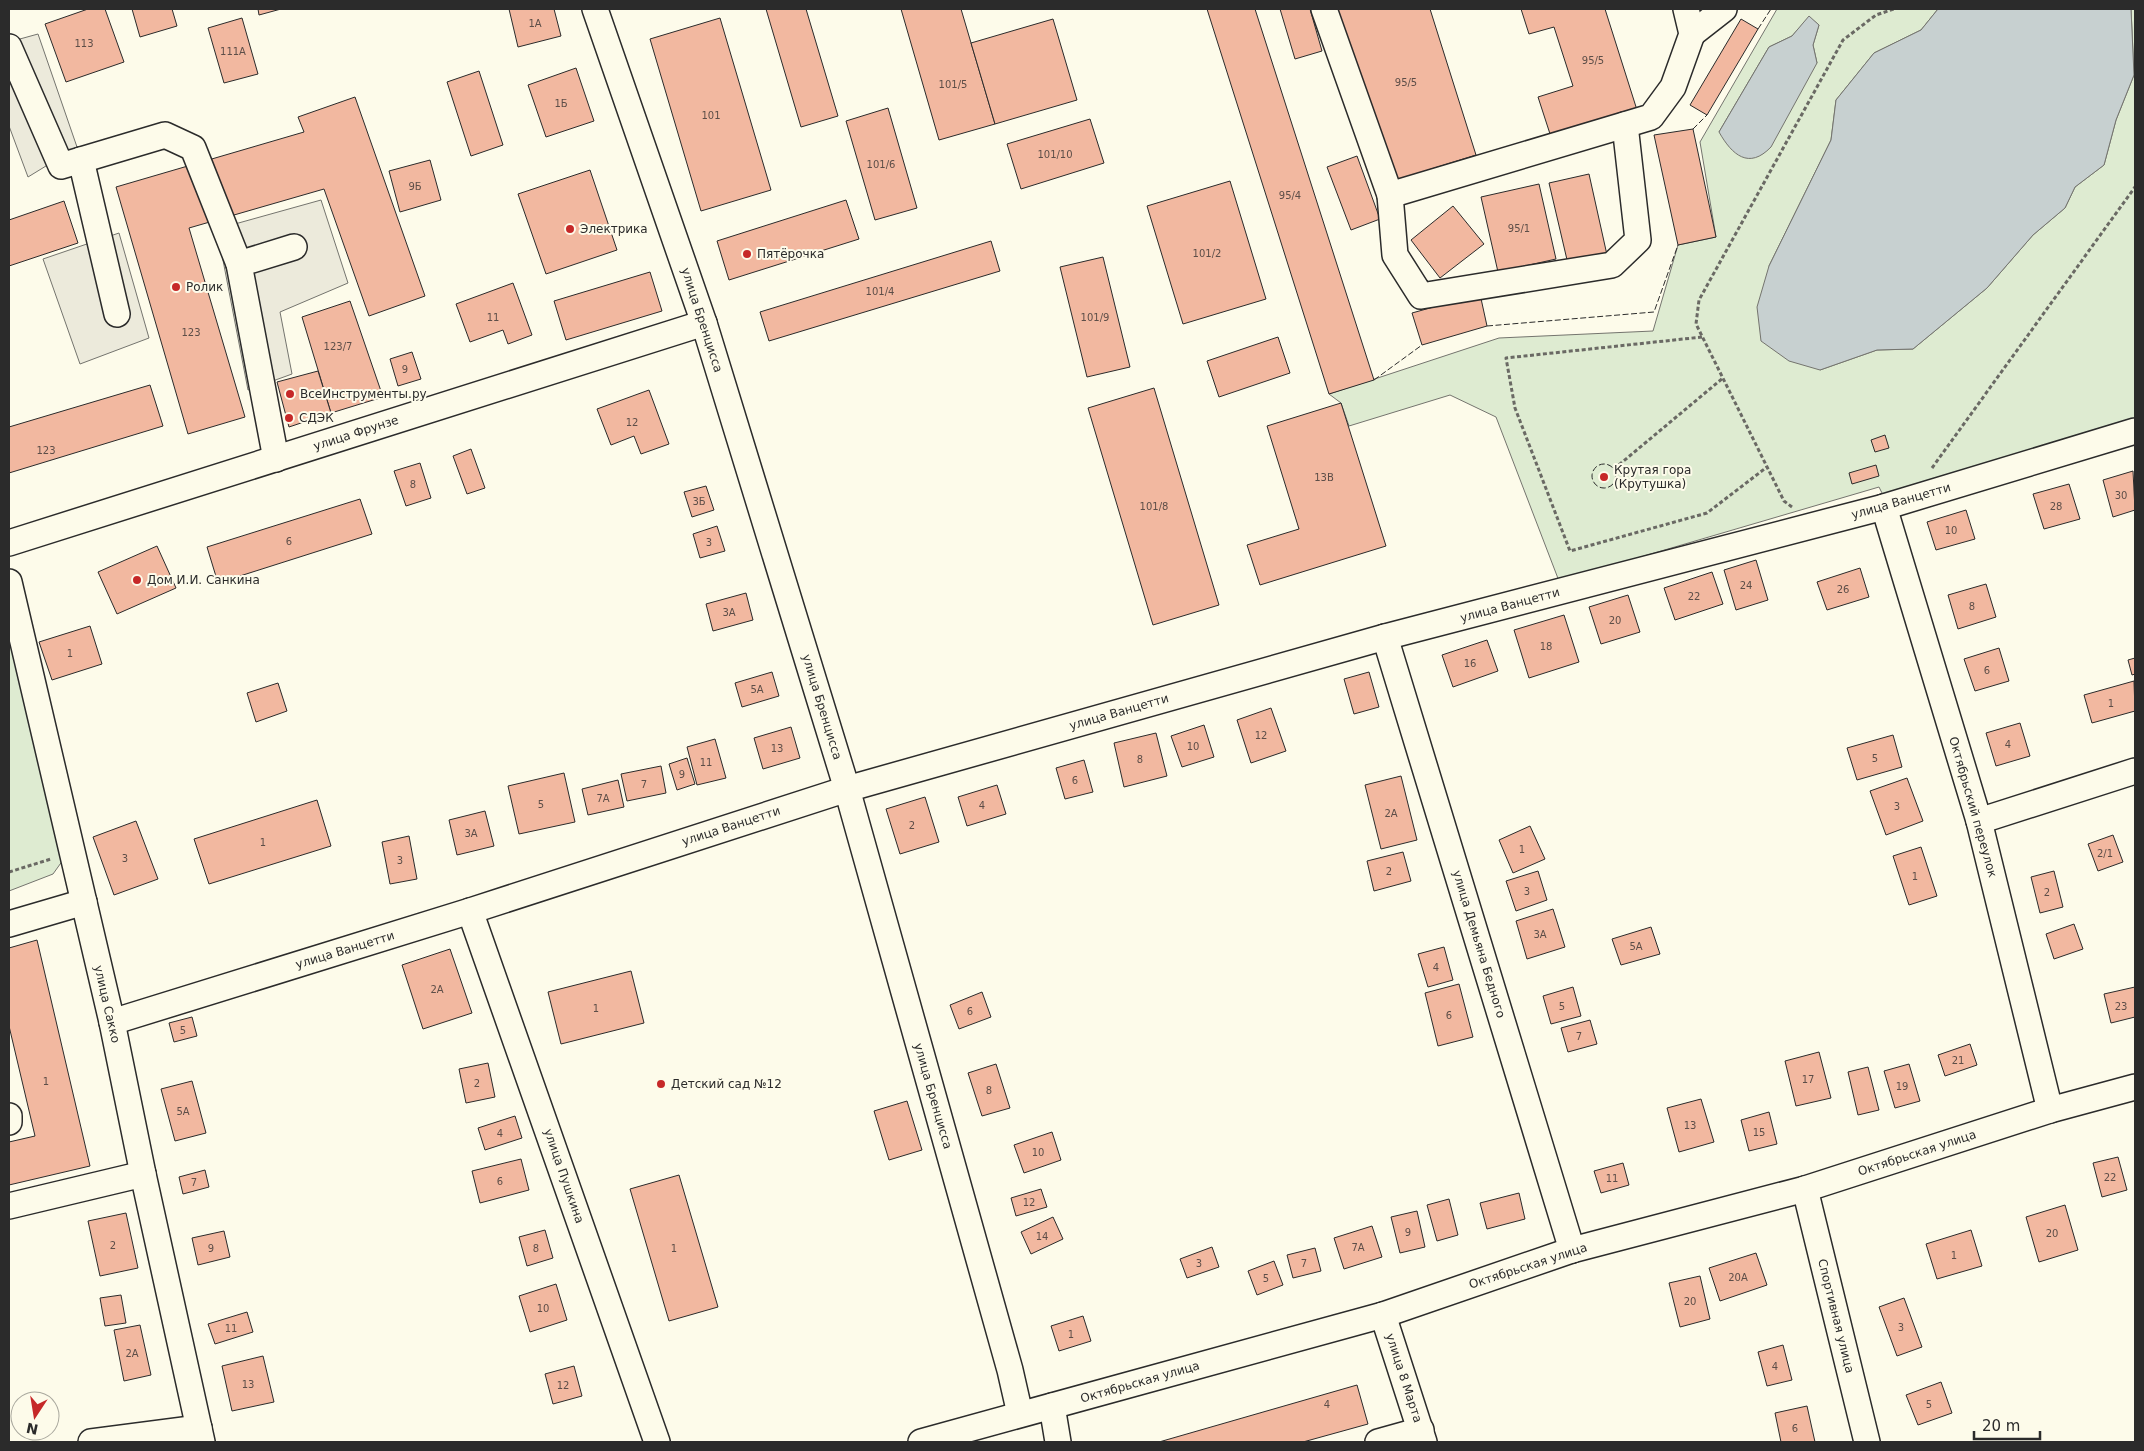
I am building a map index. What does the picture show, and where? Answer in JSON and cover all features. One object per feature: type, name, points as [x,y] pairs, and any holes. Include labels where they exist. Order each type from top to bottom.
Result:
[{"type":"street","name":"улица Бренцисса","points":[[594,9],[704,323],[847,789],[1008,1360],[1020,1414]]},
{"type":"street","points":[[1324,9],[1390,195],[1395,255],[1421,296],[1612,265],[1638,240],[1625,125]]},
{"type":"street","points":[[1686,9],[1692,34]]},
{"type":"street","points":[[1390,195],[1651,117],[1673,87],[1692,34],[1724,9]]},
{"type":"street","points":[[9,47],[61,166],[165,135],[193,148],[239,264],[276,458]]},
{"type":"street","points":[[81,160],[117,314]]},
{"type":"street","points":[[239,264],[294,247]]},
{"type":"street","name":"улица Фрунзе","points":[[9,543],[704,323]]},
{"type":"street","name":"улица Ванцетти","points":[[112,1022],[470,911],[847,789],[1385,637],[1884,507],[2135,431]]},
{"type":"street","name":"Октябрьский переулок","points":[[1884,507],[1979,820],[2050,1110]]},
{"type":"street","name":"улица Сакко","points":[[9,582],[112,1022],[143,1174],[201,1435],[91,1442]]},
{"type":"street","name":"улица Демьяна Бедного","points":[[1385,637],[1572,1250]]},
{"type":"street","points":[[1979,820],[2135,771]]},
{"type":"street","points":[[9,924],[84,902]]},
{"type":"street","name":"улица Пушкина","points":[[470,911],[657,1442]]},
{"type":"street","name":"Октябрьская улица","points":[[921,1442],[1383,1314],[1572,1250],[1805,1190],[2050,1110],[2135,1087]]},
{"type":"street","points":[[9,1116],[9,1122]]},
{"type":"street","points":[[9,1206],[143,1174]]},
{"type":"street","name":"Спортивная улица","points":[[1805,1190],[1867,1442]]},
{"type":"street","name":"улица 8 Марта","points":[[1383,1314],[1422,1436]]},
{"type":"street","points":[[1052,1406],[1058,1442]]},
{"type":"street","points":[[1378,1442],[1422,1436]]},
{"type":"path","points":[[1800,505],[1790,508],[1784,501],[1702,337],[1696,324],[1699,300],[1843,40],[1876,15],[1894,9]]},
{"type":"path","points":[[1931,470],[2135,187]]},
{"type":"path","points":[[1702,337],[1506,358],[1515,408],[1570,551],[1707,513],[1767,466]]},
{"type":"path","points":[[1614,468],[1723,378]]},
{"type":"path","points":[[9,872],[73,852]]},
{"type":"green space","points":[[1777,9],[1938,9],[1921,30],[1874,53],[1836,100],[1831,140],[1769,266],[1820,370],[1877,350],[1913,349],[1987,288],[2033,235],[2065,208],[2075,187],[2104,165],[2116,120],[2134,75],[2131,9],[2135,9],[2135,422],[1884,497],[1879,487],[1559,581],[1496,417],[1450,395],[1349,426],[1341,403],[1329,394],[1499,338],[1653,331],[1678,245],[1716,237],[1700,142]],"holes":[[[1809,17],[1819,25],[1813,45],[1817,63],[1719,132],[1769,47],[1792,36]]]},
{"type":"green space","points":[[9,627],[63,860],[53,874],[9,891]]},
{"type":"shaded area","points":[[1938,9],[2131,9],[2134,75],[2116,120],[2104,165],[2075,187],[2065,208],[2033,235],[1987,288],[1913,349],[1877,350],[1820,370],[1789,361],[1761,341],[1757,307],[1769,266],[1831,140],[1836,100],[1874,53],[1921,30]]},
{"type":"shaded area","points":[[1809,16],[1819,25],[1813,45],[1817,63],[1771,147],[1755,158],[1742,157],[1735,153],[1719,132],[1769,47],[1792,36]]},
{"type":"shaded area","points":[[38,34],[77,147],[28,177],[9,126],[9,42]]},
{"type":"shaded area","points":[[321,200],[348,283],[280,312],[292,374],[248,390],[217,229]]},
{"type":"shaded area","points":[[119,233],[149,338],[80,364],[43,259]]},
{"type":"building","points":[[88,9],[105,9],[124,62],[66,82],[45,24]]},
{"type":"building","points":[[132,9],[172,9],[177,26],[140,37]]},
{"type":"building","points":[[258,9],[281,9],[259,15]]},
{"type":"building","points":[[509,9],[554,9],[561,36],[518,47]]},
{"type":"building","points":[[766,9],[806,9],[838,116],[801,127]]},
{"type":"building","points":[[901,9],[961,9],[995,124],[939,140]]},
{"type":"building","points":[[1207,9],[1255,9],[1374,380],[1329,394]]},
{"type":"building","points":[[1280,9],[1310,9],[1322,51],[1295,59]]},
{"type":"building","points":[[1335,9],[1430,9],[1476,155],[1390,182]]},
{"type":"building","points":[[1521,9],[1605,9],[1637,110],[1551,137],[1538,97],[1573,86],[1554,27],[1529,34]]},
{"type":"building","points":[[242,18],[258,74],[224,83],[208,28]]},
{"type":"building","points":[[720,18],[771,190],[701,211],[650,39]]},
{"type":"building","points":[[1053,19],[1077,100],[995,124],[971,43]]},
{"type":"building","points":[[1741,19],[1758,29],[1707,115],[1690,105]]},
{"type":"building","points":[[576,68],[594,121],[546,137],[528,85]]},
{"type":"building","points":[[479,71],[503,145],[471,156],[447,82]]},
{"type":"building","points":[[355,97],[425,296],[369,316],[324,189],[189,228],[245,417],[188,434],[116,187],[304,132],[298,117]]},
{"type":"building","points":[[888,108],[917,208],[875,220],[846,121]]},
{"type":"building","points":[[1090,119],[1104,163],[1021,189],[1007,144]]},
{"type":"building","points":[[1693,129],[1716,237],[1678,245],[1654,135]]},
{"type":"building","points":[[1357,156],[1380,219],[1351,230],[1327,167]]},
{"type":"building","points":[[430,160],[441,200],[400,212],[389,171]]},
{"type":"building","points":[[590,170],[617,250],[546,274],[518,194]]},
{"type":"building","points":[[1589,174],[1607,255],[1568,264],[1549,183]]},
{"type":"building","points":[[1230,181],[1266,299],[1183,324],[1147,206]]},
{"type":"building","points":[[1539,184],[1556,259],[1498,272],[1481,197]]},
{"type":"building","points":[[846,200],[859,239],[729,280],[717,241]]},
{"type":"building","points":[[64,201],[78,243],[9,266],[9,220]]},
{"type":"building","points":[[1453,206],[1484,244],[1440,278],[1411,240]]},
{"type":"building","points":[[991,241],[1000,271],[769,341],[760,312]]},
{"type":"building","points":[[1103,257],[1130,367],[1087,377],[1060,267]]},
{"type":"building","points":[[650,272],[662,311],[566,340],[554,301]]},
{"type":"building","points":[[513,283],[532,335],[508,344],[503,330],[470,342],[456,304]]},
{"type":"building","points":[[1480,294],[1487,326],[1422,345],[1412,313]]},
{"type":"building","points":[[350,301],[383,397],[331,413],[302,317]]},
{"type":"building","points":[[1278,337],[1290,373],[1219,397],[1207,361]]},
{"type":"building","points":[[412,352],[421,379],[398,386],[390,359]]},
{"type":"building","points":[[318,371],[331,413],[289,427],[277,382]]},
{"type":"building","points":[[150,385],[163,426],[9,473],[9,427]]},
{"type":"building","points":[[1154,388],[1219,605],[1153,625],[1088,408]]},
{"type":"building","points":[[649,390],[669,444],[641,454],[634,436],[611,445],[597,409]]},
{"type":"building","points":[[1341,403],[1386,546],[1260,585],[1247,545],[1299,529],[1267,426]]},
{"type":"building","points":[[1885,435],[1889,448],[1875,452],[1871,440]]},
{"type":"building","points":[[471,449],[485,488],[467,494],[453,456]]},
{"type":"building","points":[[420,463],[431,498],[406,506],[394,471]]},
{"type":"building","points":[[1876,465],[1879,476],[1852,484],[1849,473]]},
{"type":"building","points":[[2133,471],[2135,510],[2113,517],[2103,480]]},
{"type":"building","points":[[2069,484],[2080,519],[2044,529],[2033,494]]},
{"type":"building","points":[[706,486],[714,510],[692,517],[684,492]]},
{"type":"building","points":[[360,499],[372,534],[218,583],[207,547]]},
{"type":"building","points":[[1966,510],[1975,539],[1936,550],[1927,522]]},
{"type":"building","points":[[717,526],[725,551],[700,558],[693,534]]},
{"type":"building","name":"Дом И.И. Санкина","points":[[157,546],[176,588],[117,614],[98,572]]},
{"type":"building","points":[[1756,560],[1768,600],[1736,610],[1724,570]]},
{"type":"building","points":[[1860,568],[1869,597],[1827,610],[1817,582]]},
{"type":"building","points":[[1712,572],[1723,604],[1675,620],[1664,588]]},
{"type":"building","points":[[1986,584],[1996,617],[1958,629],[1948,595]]},
{"type":"building","points":[[746,593],[753,620],[713,631],[706,604]]},
{"type":"building","points":[[1628,595],[1640,632],[1601,644],[1589,607]]},
{"type":"building","points":[[1564,615],[1579,662],[1529,678],[1514,630]]},
{"type":"building","points":[[90,626],[102,664],[52,680],[39,642]]},
{"type":"building","points":[[1487,640],[1498,671],[1453,687],[1442,655]]},
{"type":"building","points":[[1999,648],[2009,681],[1975,691],[1964,659]]},
{"type":"building","points":[[2135,658],[2135,674],[2132,675],[2128,660]]},
{"type":"building","points":[[772,672],[779,696],[742,707],[735,683]]},
{"type":"building","points":[[1369,672],[1379,707],[1354,714],[1344,679]]},
{"type":"building","points":[[2134,681],[2135,711],[2092,723],[2084,695]]},
{"type":"building","points":[[278,683],[287,711],[256,722],[247,693]]},
{"type":"building","points":[[1271,708],[1286,751],[1251,763],[1237,720]]},
{"type":"building","points":[[2020,723],[2030,756],[1996,766],[1986,733]]},
{"type":"building","points":[[1204,725],[1214,757],[1182,767],[1171,736]]},
{"type":"building","points":[[791,727],[800,758],[763,769],[754,738]]},
{"type":"building","points":[[1156,733],[1167,776],[1124,787],[1114,743]]},
{"type":"building","points":[[1893,735],[1902,767],[1857,780],[1847,748]]},
{"type":"building","points":[[715,739],[726,778],[697,785],[687,747]]},
{"type":"building","points":[[687,758],[695,784],[677,790],[669,764]]},
{"type":"building","points":[[1084,760],[1093,792],[1065,799],[1056,768]]},
{"type":"building","points":[[661,766],[666,793],[627,801],[621,774]]},
{"type":"building","points":[[564,773],[575,822],[519,834],[508,786]]},
{"type":"building","points":[[1401,776],[1417,840],[1381,849],[1365,785]]},
{"type":"building","points":[[1907,778],[1923,821],[1886,835],[1870,791]]},
{"type":"building","points":[[618,780],[624,807],[588,815],[582,789]]},
{"type":"building","points":[[997,785],[1006,814],[967,826],[958,797]]},
{"type":"building","points":[[925,797],[939,842],[900,854],[886,809]]},
{"type":"building","points":[[317,800],[331,846],[209,884],[194,839]]},
{"type":"building","points":[[485,811],[494,846],[457,855],[449,820]]},
{"type":"building","points":[[136,821],[158,879],[114,895],[93,837]]},
{"type":"building","points":[[1530,826],[1545,859],[1513,873],[1499,840]]},
{"type":"building","points":[[2113,835],[2123,862],[2098,871],[2088,844]]},
{"type":"building","points":[[409,836],[417,879],[390,884],[382,842]]},
{"type":"building","points":[[1921,847],[1937,896],[1909,905],[1893,856]]},
{"type":"building","points":[[1403,852],[1411,881],[1374,891],[1367,861]]},
{"type":"building","points":[[1538,871],[1547,900],[1516,911],[1506,881]]},
{"type":"building","points":[[2054,871],[2063,907],[2040,913],[2031,877]]},
{"type":"building","points":[[1553,909],[1565,947],[1527,959],[1516,921]]},
{"type":"building","points":[[2074,924],[2083,949],[2054,959],[2046,934]]},
{"type":"building","points":[[1651,927],[1660,954],[1621,965],[1612,939]]},
{"type":"building","points":[[37,940],[90,1166],[9,1185],[9,1142],[35,1136],[9,1026],[9,948]]},
{"type":"building","points":[[1444,947],[1453,980],[1428,987],[1418,954]]},
{"type":"building","points":[[450,949],[472,1013],[423,1029],[402,965]]},
{"type":"building","points":[[631,971],[644,1023],[561,1044],[548,992]]},
{"type":"building","points":[[1459,984],[1473,1037],[1438,1046],[1425,993]]},
{"type":"building","points":[[1573,987],[1581,1016],[1551,1024],[1543,996]]},
{"type":"building","points":[[2135,987],[2135,1017],[2111,1023],[2104,994]]},
{"type":"building","points":[[982,992],[991,1017],[959,1029],[950,1005]]},
{"type":"building","points":[[192,1017],[197,1036],[174,1042],[169,1023]]},
{"type":"building","points":[[1590,1020],[1597,1044],[1568,1052],[1561,1028]]},
{"type":"building","points":[[1970,1044],[1977,1065],[1945,1076],[1938,1055]]},
{"type":"building","points":[[1819,1052],[1831,1098],[1796,1106],[1785,1061]]},
{"type":"building","points":[[488,1063],[495,1097],[466,1103],[459,1069]]},
{"type":"building","points":[[996,1064],[1010,1108],[982,1116],[968,1073]]},
{"type":"building","points":[[1909,1064],[1920,1101],[1895,1108],[1884,1071]]},
{"type":"building","points":[[1868,1067],[1879,1110],[1858,1115],[1848,1072]]},
{"type":"building","points":[[192,1081],[206,1133],[175,1141],[161,1089]]},
{"type":"building","points":[[1701,1099],[1714,1142],[1679,1152],[1667,1108]]},
{"type":"building","points":[[907,1101],[922,1150],[889,1160],[874,1111]]},
{"type":"building","points":[[1769,1112],[1777,1144],[1749,1151],[1741,1120]]},
{"type":"building","points":[[515,1116],[522,1138],[485,1150],[478,1128]]},
{"type":"building","points":[[1052,1132],[1061,1160],[1024,1173],[1014,1145]]},
{"type":"building","points":[[2118,1157],[2127,1190],[2102,1197],[2093,1163]]},
{"type":"building","points":[[521,1159],[529,1190],[480,1203],[472,1171]]},
{"type":"building","points":[[1623,1163],[1629,1185],[1601,1193],[1594,1171]]},
{"type":"building","points":[[205,1170],[209,1187],[183,1194],[179,1177]]},
{"type":"building","points":[[679,1175],[718,1307],[669,1321],[630,1189]]},
{"type":"building","points":[[1041,1189],[1047,1207],[1016,1216],[1011,1198]]},
{"type":"building","points":[[1519,1193],[1525,1219],[1487,1229],[1480,1203]]},
{"type":"building","points":[[1449,1199],[1458,1235],[1437,1241],[1427,1205]]},
{"type":"building","points":[[2065,1205],[2078,1250],[2039,1262],[2026,1217]]},
{"type":"building","points":[[1417,1211],[1425,1247],[1400,1253],[1391,1217]]},
{"type":"building","points":[[126,1213],[138,1268],[100,1276],[88,1221]]},
{"type":"building","points":[[1053,1217],[1063,1239],[1031,1254],[1021,1232]]},
{"type":"building","points":[[1372,1226],[1382,1257],[1344,1269],[1334,1238]]},
{"type":"building","points":[[545,1230],[553,1258],[527,1266],[519,1237]]},
{"type":"building","points":[[1971,1230],[1982,1266],[1937,1279],[1926,1244]]},
{"type":"building","points":[[224,1231],[230,1257],[198,1265],[192,1238]]},
{"type":"building","points":[[1212,1247],[1219,1267],[1187,1278],[1180,1259]]},
{"type":"building","points":[[1315,1248],[1321,1271],[1293,1278],[1287,1255]]},
{"type":"building","points":[[1756,1253],[1767,1285],[1720,1301],[1709,1268]]},
{"type":"building","points":[[1274,1261],[1283,1285],[1257,1295],[1248,1271]]},
{"type":"building","points":[[1700,1276],[1710,1319],[1680,1327],[1669,1283]]},
{"type":"building","points":[[556,1284],[567,1320],[530,1332],[519,1296]]},
{"type":"building","points":[[121,1295],[126,1323],[105,1326],[100,1298]]},
{"type":"building","points":[[1904,1298],[1922,1347],[1897,1356],[1879,1307]]},
{"type":"building","points":[[247,1312],[253,1332],[215,1344],[208,1324]]},
{"type":"building","points":[[1083,1316],[1091,1341],[1059,1351],[1051,1326]]},
{"type":"building","points":[[140,1325],[151,1375],[124,1381],[114,1330]]},
{"type":"building","points":[[1783,1345],[1792,1380],[1767,1386],[1758,1352]]},
{"type":"building","points":[[263,1356],[274,1402],[232,1411],[222,1366]]},
{"type":"building","points":[[574,1366],[582,1396],[553,1404],[545,1374]]},
{"type":"building","points":[[1941,1382],[1952,1413],[1918,1425],[1906,1395]]},
{"type":"building","points":[[1357,1385],[1368,1424],[1303,1442],[1159,1442]]},
{"type":"building","points":[[1807,1406],[1815,1442],[1781,1442],[1775,1413]]},
{"type":"fence","points":[[1758,29],[1771,9]]},
{"type":"fence","points":[[1693,129],[1707,115]]},
{"type":"fence","points":[[1487,326],[1654,312],[1678,245]]},
{"type":"fence","points":[[1374,380],[1422,345]]},
{"type":"fence","points":[[1604,464],[1613,467],[1616,476],[1613,485],[1604,488],[1595,485],[1592,476],[1595,467],[1604,464]]},
{"type":"place","name":"Электрика","points":[[570,229]]},
{"type":"place","name":"Пятёрочка","points":[[747,254]]},
{"type":"place","name":"Ролик","points":[[176,287]]},
{"type":"place","name":"ВсеИнструменты.ру","points":[[290,394]]},
{"type":"place","name":"СДЭК","points":[[289,418]]},
{"type":"place","name":"Крутая гора (Крутушка)","points":[[1604,477]]},
{"type":"place","name":"Дом И.И. Санкина","points":[[137,580]]},
{"type":"place","name":"Детский сад №12","points":[[661,1084]]}]
